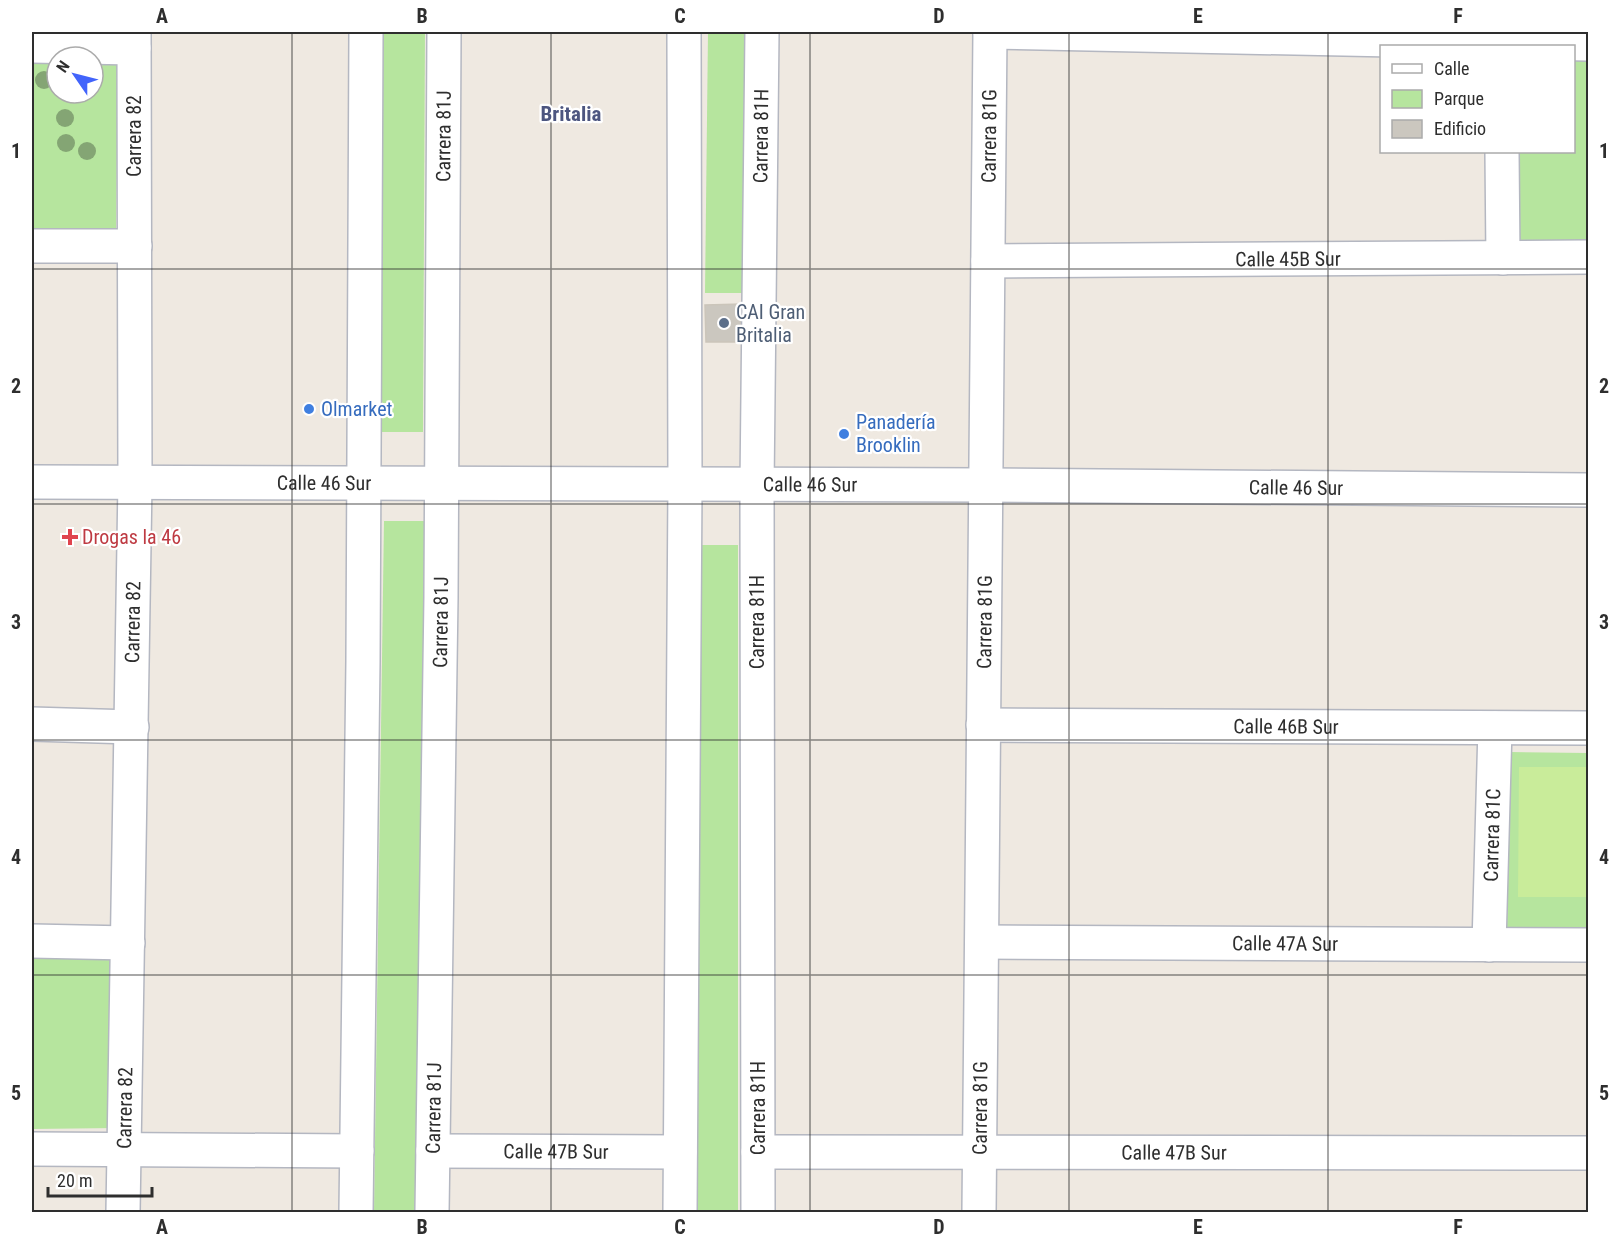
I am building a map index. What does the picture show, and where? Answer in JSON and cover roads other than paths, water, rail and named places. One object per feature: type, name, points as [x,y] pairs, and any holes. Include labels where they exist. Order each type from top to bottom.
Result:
[{"type":"street","points":[[356,1212],[364,483],[366,32]]},
{"type":"street","name":"Carrera 81J","points":[[432,1212],[442,484],[444,32]]},
{"type":"street","points":[[680,1212],[685,485],[684,32]]},
{"type":"street","name":"Carrera 81H","points":[[758,1212],[757,485],[762,32]]},
{"type":"street","points":[[990,32],[1501,45],[1588,44]]},
{"type":"street","name":"Carrera 81G","points":[[979,1212],[990,32]]},
{"type":"street","points":[[32,46],[134,40]]},
{"type":"street","name":"Carrera 82","points":[[123,1212],[135,482],[134,40]]},
{"type":"street","points":[[1502,153],[1503,258]]},
{"type":"street","points":[[32,246],[135,246]]},
{"type":"street","name":"Calle 45B Sur","points":[[988,261],[1588,257]]},
{"type":"street","name":"Calle 46 Sur","points":[[32,482],[1588,490]]},
{"type":"street","points":[[32,724],[132,727]]},
{"type":"street","name":"Calle 46B Sur","points":[[983,725],[1588,728]]},
{"type":"street","name":"Carrera 81C","points":[[1489,945],[1495,728]]},
{"type":"street","points":[[32,941],[128,943]]},
{"type":"street","name":"Calle 47A Sur","points":[[982,942],[1588,945]]},
{"type":"street","points":[[32,1149],[357,1150]]},
{"type":"street","name":"Calle 47B Sur","points":[[433,1151],[680,1152]]},
{"type":"street","name":"Calle 47B Sur","points":[[758,1152],[1588,1154]]},
{"type":"place","name":"CAI Gran Britalia","points":[[724,323]]},
{"type":"place","name":"Olmarket","points":[[309,409]]},
{"type":"place","name":"Panadería Brooklin","points":[[844,434]]},
{"type":"place","name":"Drogas la 46","points":[[70,537]]},
{"type":"district","name":"Britalia","points":[[571,114]]}]
